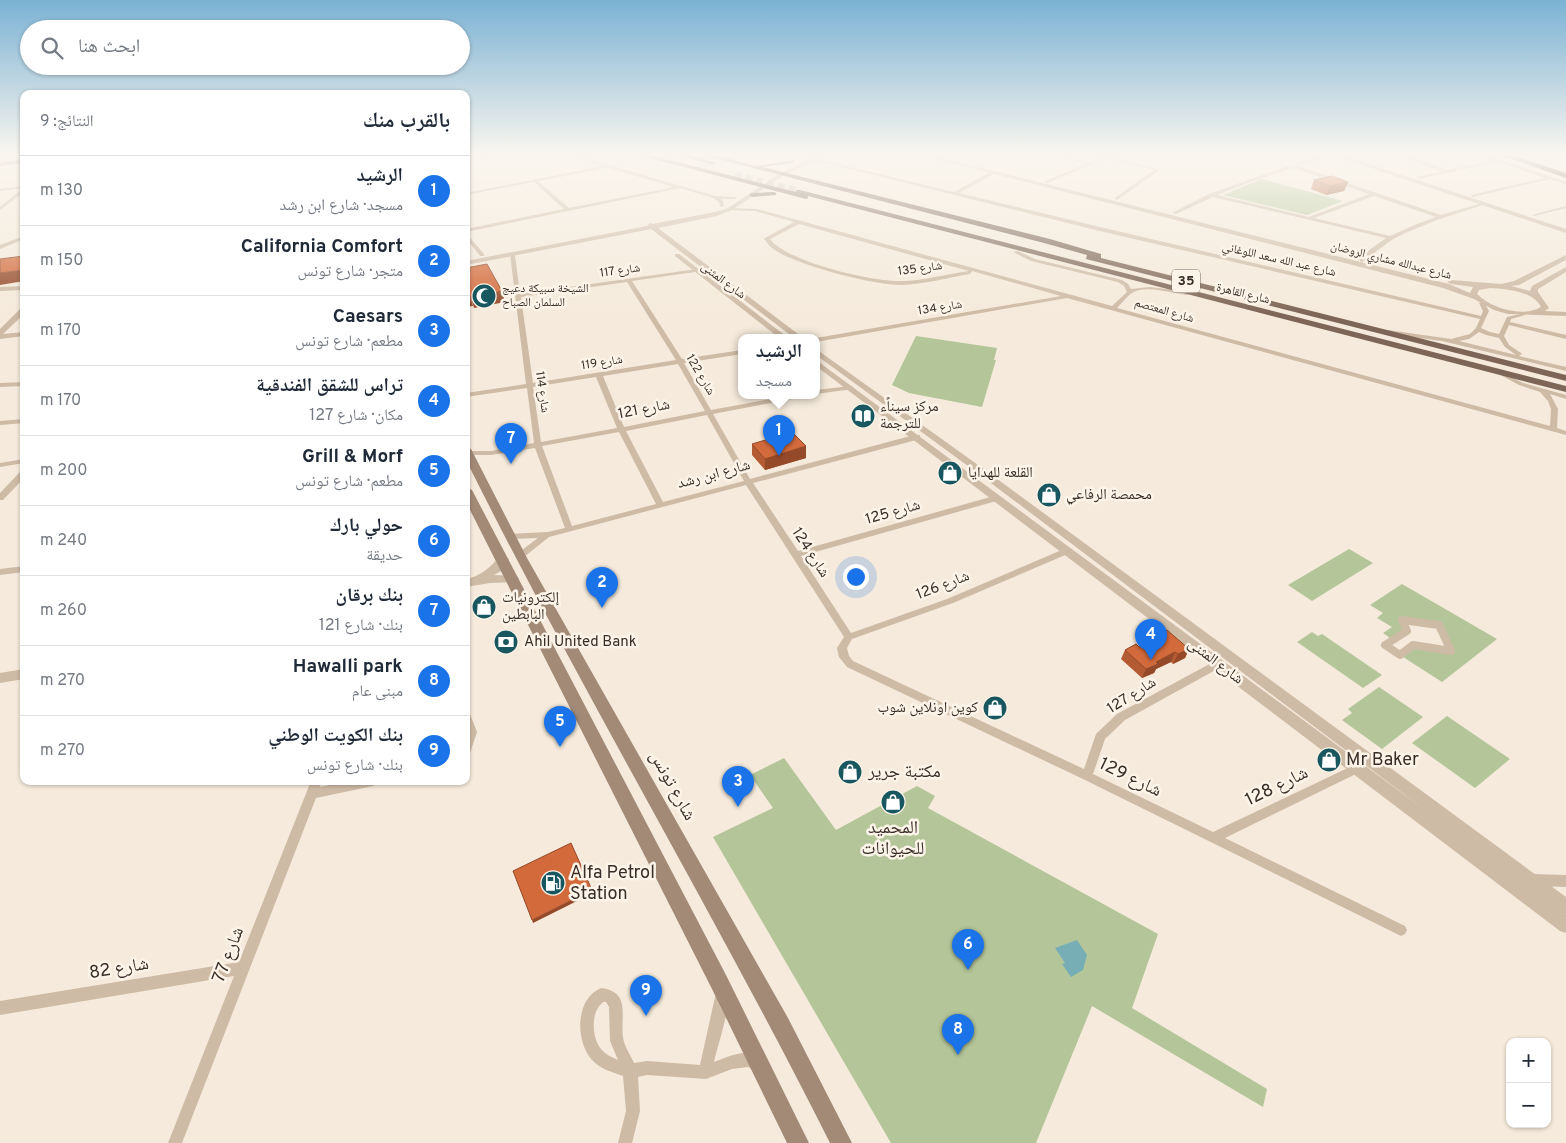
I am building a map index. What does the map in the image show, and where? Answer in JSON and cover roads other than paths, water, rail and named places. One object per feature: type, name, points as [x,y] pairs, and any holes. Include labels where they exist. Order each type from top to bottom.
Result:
[{"type":"main road","points":[[862,208],[1016,252],[1071,265],[1098,268]]},
{"type":"main road","name":"شارع القاهرة","points":[[869,208],[1188,293],[1566,389]]},
{"type":"main road","name":"شارع القاهرة","points":[[877,208],[1118,264],[1566,378]]},
{"type":"main road","points":[[915,208],[1089,252],[1118,264]]},
{"type":"main road","name":"شارع تونس","points":[[470,455],[520,555],[782,1026],[841,1143]]},
{"type":"main road","points":[[470,497],[719,982],[798,1143]]},
{"type":"street","points":[[470,232],[576,208]]},
{"type":"street","points":[[470,262],[702,214],[716,208]]},
{"type":"street","name":"شارع عبد الله سعد اللوغاني","points":[[1015,208],[1483,318]]},
{"type":"street","name":"شارع عبدالله مشاري الروضان","points":[[1134,208],[1245,236],[1362,260],[1441,282],[1474,297],[1482,303],[1502,310],[1524,314],[1536,313]]},
{"type":"street","name":"شارع عبدالله مشاري الروضان","points":[[1152,208],[1441,282],[1514,289],[1543,303]]},
{"type":"street","points":[[1174,214],[1185,208]]},
{"type":"street","points":[[1268,208],[1391,238]]},
{"type":"street","points":[[1310,218],[1336,208]]},
{"type":"street","points":[[1416,208],[1441,217]]},
{"type":"street","points":[[1362,260],[1372,249],[1391,238],[1441,217],[1470,208]]},
{"type":"street","points":[[1497,208],[1566,230]]},
{"type":"street","points":[[1513,208],[1563,224]]},
{"type":"street","points":[[1534,215],[1561,208]]},
{"type":"street","points":[[470,257],[707,217],[730,209]]},
{"type":"street","name":"شارع المعتصم","points":[[730,209],[755,210],[1566,434]]},
{"type":"street","points":[[798,222],[772,235],[767,241],[775,249],[810,263]]},
{"type":"street","points":[[1552,226],[1563,224]]},
{"type":"street","name":"شارع المثنى","points":[[647,226],[695,270],[779,334]]},
{"type":"street","name":"شارع المثنى","points":[[647,226],[794,334]]},
{"type":"street","points":[[1245,236],[1259,237],[1254,234]]},
{"type":"street","points":[[470,238],[482,255]]},
{"type":"street","points":[[0,247],[20,239]]},
{"type":"street","points":[[1016,252],[1033,260],[1120,281],[1126,285],[1130,292]]},
{"type":"street","name":"شارع 114","points":[[512,254],[538,445],[569,528]]},
{"type":"street","points":[[1474,297],[1473,290],[1522,280],[1566,257]]},
{"type":"street","name":"شارع 135","points":[[810,263],[875,281],[893,283],[912,282],[975,271]]},
{"type":"street","points":[[1536,298],[1534,289],[1566,269]]},
{"type":"street","name":"شارع 117","points":[[519,296],[695,270]]},
{"type":"street","name":"شارع 122","points":[[629,280],[709,411],[749,483]]},
{"type":"street","points":[[1522,280],[1539,285]]},
{"type":"street","points":[[0,289],[20,288]]},
{"type":"street","points":[[1113,309],[1130,292],[1148,289],[1188,293]]},
{"type":"street","name":"شارع 134","points":[[820,339],[1068,297]]},
{"type":"street","points":[[1442,339],[1468,338],[1478,329],[1486,310],[1482,303]]},
{"type":"street","points":[[1543,303],[1566,312]]},
{"type":"street","points":[[1536,313],[1545,308],[1543,303]]},
{"type":"street","points":[[1536,313],[1566,312]]},
{"type":"street","points":[[0,333],[20,314]]},
{"type":"street","points":[[1524,314],[1511,317],[1506,323],[1501,336],[1504,343],[1511,350],[1542,363]]},
{"type":"street","points":[[1506,323],[1566,337]]},
{"type":"street","points":[[1478,329],[1488,334],[1501,336]]},
{"type":"street","points":[[0,333],[20,330]]},
{"type":"street","points":[[1384,332],[1442,339],[1566,369]]},
{"type":"street","points":[[0,337],[20,334]]},
{"type":"street","name":"شارع 119","points":[[470,394],[738,353]]},
{"type":"street","name":"شارع المثنى","points":[[820,354],[982,472],[1566,907]]},
{"type":"street","name":"شارع المثنى","points":[[820,365],[1566,925]]},
{"type":"street","points":[[1498,372],[1512,380],[1566,397]]},
{"type":"street","points":[[599,375],[621,428],[661,506]]},
{"type":"street","points":[[0,386],[20,384]]},
{"type":"street","points":[[820,392],[851,388]]},
{"type":"street","points":[[1540,390],[1555,406],[1556,417],[1553,430]]},
{"type":"street","name":"شارع 121","points":[[470,455],[538,445],[779,399]]},
{"type":"street","points":[[0,424],[20,422]]},
{"type":"street","name":"شارع ابن رشد","points":[[511,536],[548,535],[917,437]]},
{"type":"street","name":"شارع 121","points":[[470,455],[491,453]]},
{"type":"street","points":[[0,465],[20,462]]},
{"type":"street","points":[[0,498],[20,477]]},
{"type":"street","name":"شارع 124","points":[[749,483],[848,637]]},
{"type":"street","name":"شارع 125","points":[[795,554],[997,498]]},
{"type":"street","name":"شارع ابن رشد","points":[[520,555],[548,535]]},
{"type":"street","name":"شارع 126","points":[[848,637],[950,601],[1067,551]]},
{"type":"street","points":[[470,582],[497,568],[503,559]]},
{"type":"street","points":[[0,572],[20,569]]},
{"type":"street","points":[[470,582],[513,579]]},
{"type":"street","points":[[1402,620],[1439,625],[1451,651],[1414,646],[1400,655],[1385,645],[1407,631],[1402,620]]},
{"type":"street","name":"شارع 129","points":[[848,637],[842,648],[844,657],[850,664],[1087,776],[1400,930]]},
{"type":"street","name":"شارع 127","points":[[1087,776],[1100,737],[1121,717],[1218,664]]},
{"type":"street","points":[[0,678],[20,675]]},
{"type":"street","name":"شارع 128","points":[[1212,838],[1358,768]]},
{"type":"street","name":"شارع 77","points":[[175,1143],[316,785]]},
{"type":"street","points":[[312,794],[354,785]]},
{"type":"street","points":[[1528,879],[1555,882],[1566,881]]},
{"type":"street","name":"شارع 82","points":[[0,1008],[244,968]]},
{"type":"street","points":[[706,1072],[706,1054],[720,1012],[722,997],[719,982]]},
{"type":"street","points":[[625,1143],[633,1111],[630,1071],[617,1041],[614,1001],[609,996],[601,996],[591,1005],[588,1015],[588,1034],[596,1054],[605,1062],[630,1071],[648,1068],[706,1072],[724,1065],[751,1060],[760,1067]]},
{"type":"water","points":[[1077,940],[1087,955],[1083,970],[1071,977],[1062,964],[1065,963],[1055,948]]},
{"type":"place","name":"الشيخة سبيكة دعيج السلمان الصباح","points":[[484,296]]},
{"type":"place","name":"مركز سيناًء للترجمة","points":[[863,416]]},
{"type":"place","name":"الرشيد","points":[[779,456]]},
{"type":"place","name":"بنك برقان","points":[[511,464]]},
{"type":"place","name":"القلعة للهدايا","points":[[950,473]]},
{"type":"place","name":"محمصة الرفاعي","points":[[1049,495]]},
{"type":"place","name":"إلكترونيات البابطين","points":[[484,607]]},
{"type":"place","name":"California Comfort","points":[[602,608]]},
{"type":"place","name":"Ahil United Bank","points":[[506,642]]},
{"type":"place","name":"تراس للشقق الفندقية","points":[[1151,660]]},
{"type":"place","name":"كوين اونلاين شوب","points":[[995,708]]},
{"type":"place","name":"Grill & Morf","points":[[560,747]]},
{"type":"place","name":"Mr Baker","points":[[1329,760]]},
{"type":"place","name":"مكتبة جرير","points":[[850,772]]},
{"type":"place","name":"المحميد للحيوانات","points":[[893,802]]},
{"type":"place","name":"Caesars","points":[[738,807]]},
{"type":"place","name":"Alfa Petrol Station","points":[[553,883]]},
{"type":"place","name":"حولي بارك","points":[[968,970]]},
{"type":"place","name":"بنك الكويت الوطني","points":[[646,1016]]},
{"type":"place","name":"Hawalli park","points":[[958,1055]]}]
